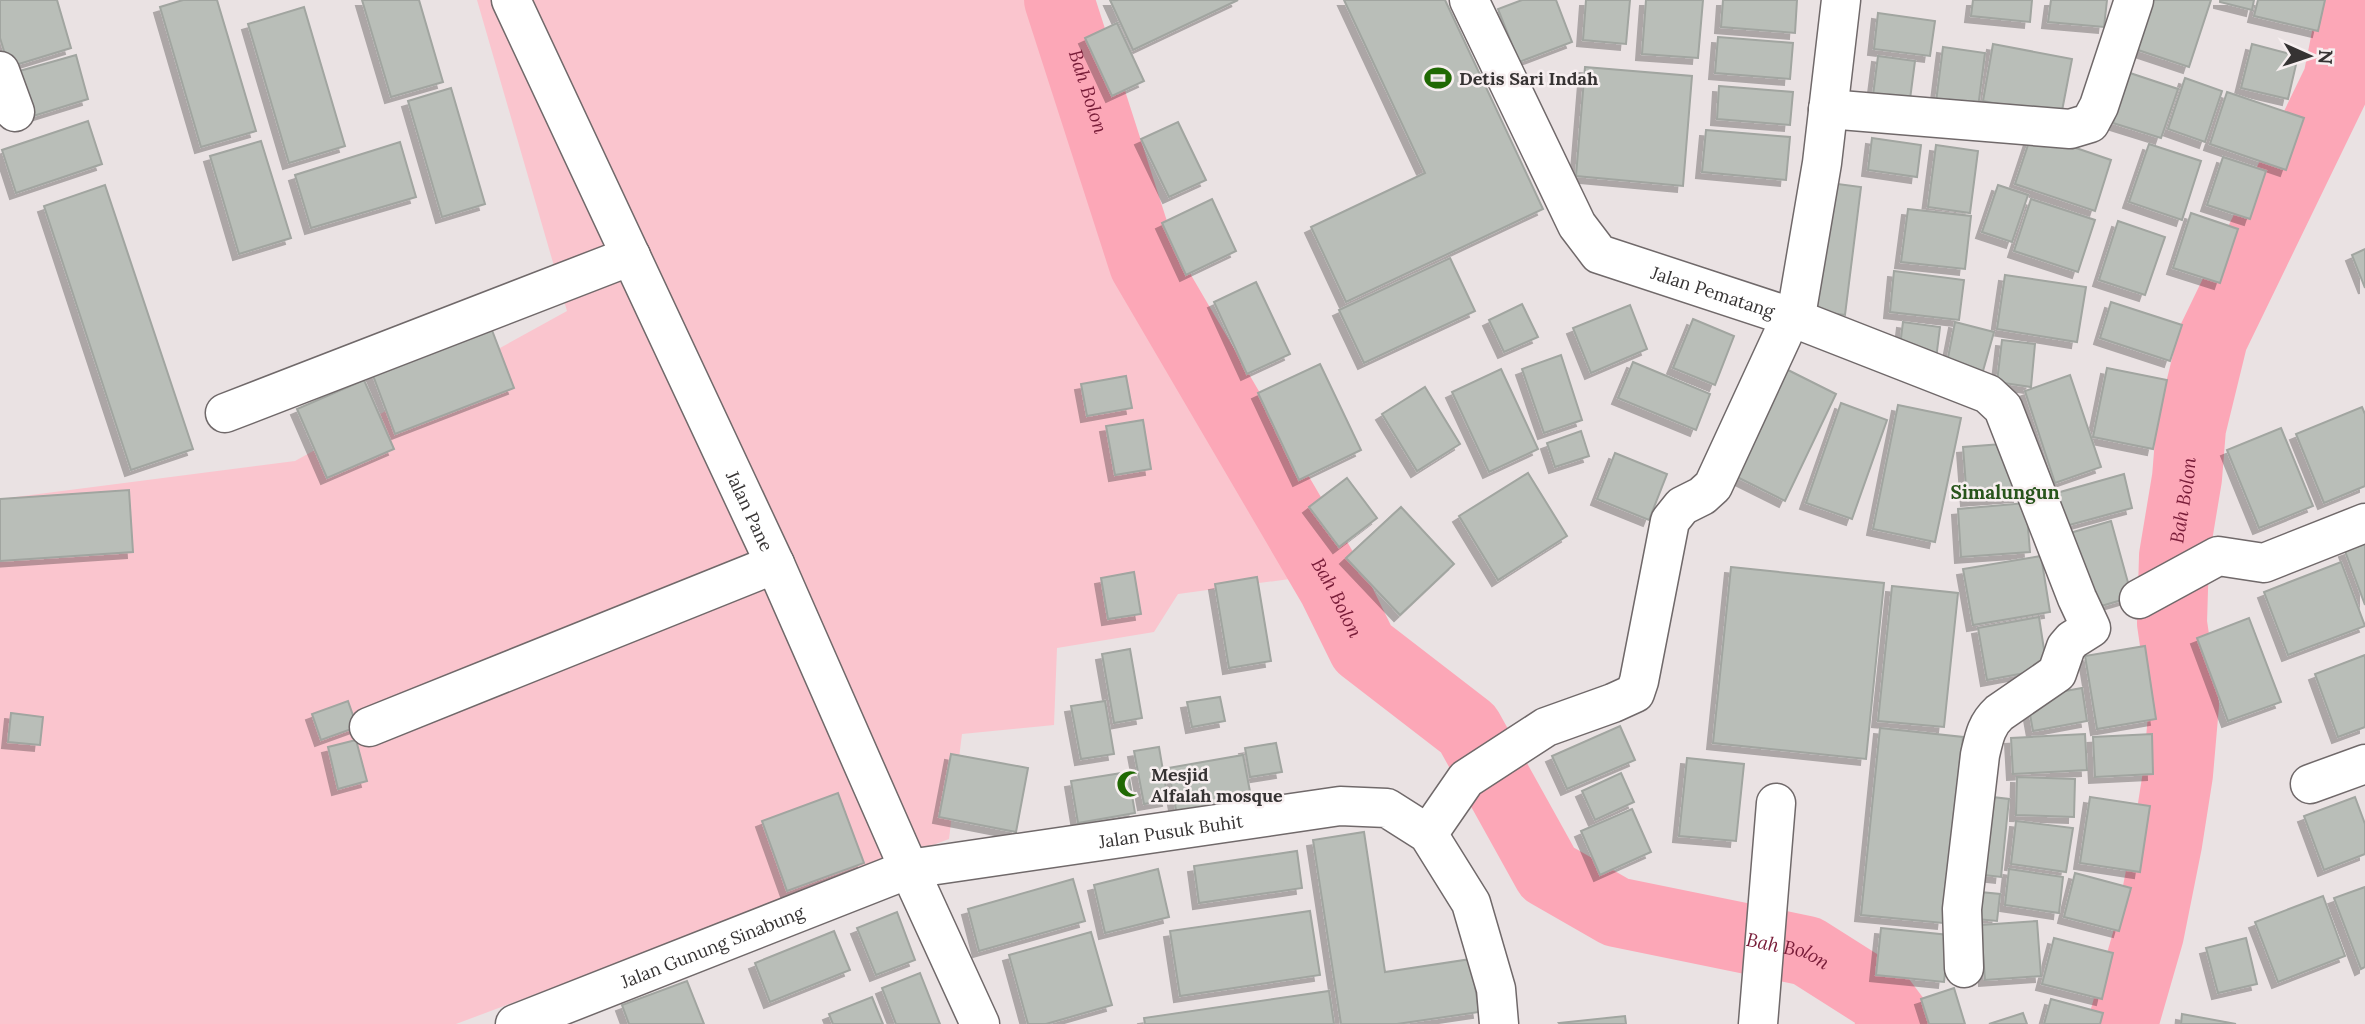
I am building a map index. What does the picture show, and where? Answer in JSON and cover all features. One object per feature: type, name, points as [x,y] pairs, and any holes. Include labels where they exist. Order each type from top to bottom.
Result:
[{"type":"street","name":"Jalan Pane","points":[[511,0],[775,564],[980,1024]]},
{"type":"street","name":"Jalan Pematang","points":[[1469,0],[1577,225],[1599,254],[1791,317],[1797,310],[1822,163],[1841,0]]},
{"type":"street","points":[[1828,109],[2070,129],[2090,123],[2099,106],[2134,0]]},
{"type":"street","points":[[0,71],[15,112]]},
{"type":"street","points":[[225,413],[631,256]]},
{"type":"street","points":[[1428,834],[1466,779],[1546,727],[1613,704],[1635,693],[1670,521],[1682,506],[1702,496],[1713,486],[1791,317],[1988,394],[2004,408],[2091,628],[2066,647],[2057,673],[1999,712],[1990,721],[1985,732],[1962,909],[1964,968]]},
{"type":"street","points":[[2138,599],[2218,556],[2264,563],[2365,523]]},
{"type":"street","points":[[369,727],[775,564]]},
{"type":"street","points":[[2310,784],[2365,764]]},
{"type":"street","points":[[1758,1024],[1776,803]]},
{"type":"street","name":"Jalan Pusuk Buhit","points":[[909,869],[1340,806],[1387,808],[1428,834],[1471,903],[1496,989],[1499,1024]]},
{"type":"street","name":"Jalan Gunung Sinabung","points":[[515,1024],[909,869]]},
{"type":"shaded area","points":[[477,0],[1040,0],[1040,10],[1119,250],[1297,578],[1178,594],[1154,632],[1057,648],[1054,725],[962,734],[949,839],[456,1024],[0,1024],[0,499],[295,461],[567,311]]},
{"type":"building","points":[[0,0],[57,0],[71,48],[9,67],[0,38]]},
{"type":"building","points":[[183,0],[217,0],[256,131],[201,147],[160,7]]},
{"type":"building","points":[[362,0],[419,0],[443,82],[391,97]]},
{"type":"building","points":[[1110,0],[1238,0],[1133,50]]},
{"type":"building","points":[[1344,0],[1445,0],[1543,209],[1346,302],[1311,227],[1425,173]]},
{"type":"building","points":[[1522,0],[1556,0],[1572,42],[1519,62],[1498,9]]},
{"type":"building","points":[[1586,0],[1630,0],[1626,44],[1583,40]]},
{"type":"building","points":[[1646,0],[1703,0],[1698,58],[1642,54]]},
{"type":"building","points":[[1723,0],[1797,0],[1795,33],[1721,27]]},
{"type":"building","points":[[1973,0],[2032,0],[2030,22],[1971,16]]},
{"type":"building","points":[[2051,0],[2107,0],[2104,27],[2048,22]]},
{"type":"building","points":[[2145,0],[2211,0],[2189,67],[2129,47]]},
{"type":"building","points":[[2220,0],[2254,0],[2252,10]]},
{"type":"building","points":[[2258,0],[2325,0],[2318,31],[2254,16]]},
{"type":"building","points":[[304,7],[345,146],[289,163],[248,24]]},
{"type":"building","points":[[1878,13],[1935,21],[1930,56],[1874,49]]},
{"type":"building","points":[[1117,23],[1144,81],[1112,96],[1085,38]]},
{"type":"building","points":[[1718,37],[1793,43],[1790,79],[1715,73]]},
{"type":"building","points":[[1993,44],[2072,59],[2061,116],[1983,101]]},
{"type":"building","points":[[2252,44],[2298,56],[2288,99],[2241,88]]},
{"type":"building","points":[[1943,47],[1985,53],[1978,108],[1936,102]]},
{"type":"building","points":[[76,55],[88,99],[30,117],[16,72]]},
{"type":"building","points":[[1878,56],[1915,61],[1909,107],[1872,103]]},
{"type":"building","points":[[1585,67],[1692,76],[1683,186],[1576,176]]},
{"type":"building","points":[[2130,73],[2178,89],[2161,138],[2113,123]]},
{"type":"building","points":[[2185,78],[2222,91],[2205,142],[2168,129]]},
{"type":"building","points":[[1719,86],[1793,92],[1790,125],[1717,119]]},
{"type":"building","points":[[451,88],[485,204],[442,217],[408,101]]},
{"type":"building","points":[[2227,92],[2304,118],[2286,170],[2210,144]]},
{"type":"building","points":[[88,121],[102,164],[16,193],[2,150]]},
{"type":"building","points":[[1178,122],[1206,180],[1169,197],[1141,139]]},
{"type":"building","points":[[1706,130],[1790,137],[1786,180],[1702,172]]},
{"type":"building","points":[[2032,133],[2111,160],[2095,211],[2015,184]]},
{"type":"building","points":[[1872,138],[1921,145],[1917,177],[1868,170]]},
{"type":"building","points":[[261,141],[291,238],[239,254],[210,156]]},
{"type":"building","points":[[400,142],[416,197],[311,228],[295,175]]},
{"type":"building","points":[[2149,144],[2201,161],[2182,220],[2129,202]]},
{"type":"building","points":[[1936,145],[1978,151],[1970,213],[1928,207]]},
{"type":"building","points":[[2223,157],[2266,171],[2250,219],[2207,205]]},
{"type":"building","points":[[1830,183],[1861,187],[1845,315],[1815,311]]},
{"type":"building","points":[[105,185],[193,449],[131,470],[44,206]]},
{"type":"building","points":[[1998,185],[2028,195],[2012,242],[1982,232]]},
{"type":"building","points":[[1212,199],[1236,251],[1186,275],[1162,223]]},
{"type":"building","points":[[2031,199],[2095,220],[2078,272],[2014,251]]},
{"type":"building","points":[[1908,209],[1971,216],[1965,269],[1901,262]]},
{"type":"building","points":[[2191,213],[2238,229],[2220,283],[2173,268]]},
{"type":"building","points":[[2118,221],[2165,237],[2145,295],[2099,280]]},
{"type":"building","points":[[2365,249],[2365,288],[2352,255]]},
{"type":"building","points":[[1450,258],[1475,311],[1364,363],[1339,310]]},
{"type":"building","points":[[1894,271],[1964,280],[1959,320],[1890,312]]},
{"type":"building","points":[[2005,275],[2086,287],[2077,342],[1997,329]]},
{"type":"building","points":[[1256,282],[1290,354],[1247,374],[1214,302]]},
{"type":"building","points":[[2111,302],[2182,325],[2170,361],[2100,338]]},
{"type":"building","points":[[1522,304],[1538,337],[1504,352],[1489,320]]},
{"type":"building","points":[[1630,305],[1647,349],[1591,373],[1573,328]]},
{"type":"building","points":[[1693,319],[1734,336],[1715,385],[1673,368]]},
{"type":"building","points":[[1903,322],[1940,327],[1936,359],[1899,354]]},
{"type":"building","points":[[1955,322],[1994,332],[1981,378],[1946,368]]},
{"type":"building","points":[[490,325],[514,388],[395,434],[371,370]]},
{"type":"building","points":[[2002,340],[2035,344],[2031,387],[1997,382]]},
{"type":"building","points":[[1561,355],[1582,420],[1544,433],[1522,369]]},
{"type":"building","points":[[1633,362],[1710,394],[1696,430],[1618,398]]},
{"type":"building","points":[[1320,364],[1361,450],[1299,480],[1258,393]]},
{"type":"building","points":[[2107,368],[2167,380],[2153,449],[2093,437]]},
{"type":"building","points":[[1501,369],[1538,449],[1489,472],[1452,392]]},
{"type":"building","points":[[1786,369],[1836,394],[1785,501],[1735,476]]},
{"type":"building","points":[[2070,375],[2101,467],[2055,483],[2025,391]]},
{"type":"building","points":[[1126,376],[1132,408],[1087,416],[1081,384]]},
{"type":"building","points":[[364,380],[394,449],[327,478],[297,409]]},
{"type":"building","points":[[1425,387],[1460,444],[1417,471],[1382,414]]},
{"type":"building","points":[[1841,403],[1887,420],[1852,519],[1806,503]]},
{"type":"building","points":[[1898,405],[1961,418],[1935,542],[1873,529]]},
{"type":"building","points":[[2362,407],[2365,414],[2365,486],[2324,503],[2296,434]]},
{"type":"building","points":[[1143,420],[1151,469],[1115,475],[1106,426]]},
{"type":"building","points":[[2281,428],[2313,506],[2259,528],[2227,450]]},
{"type":"building","points":[[1581,431],[1589,456],[1555,467],[1547,443]]},
{"type":"building","points":[[2015,443],[2019,496],[1967,500],[1963,447]]},
{"type":"building","points":[[1615,453],[1667,474],[1649,520],[1597,499]]},
{"type":"building","points":[[1528,473],[1567,536],[1498,580],[1459,516]]},
{"type":"building","points":[[2124,474],[2132,508],[2062,527],[2053,494]]},
{"type":"building","points":[[1347,478],[1377,518],[1339,547],[1309,507]]},
{"type":"building","points":[[129,490],[133,552],[0,561],[0,499]]},
{"type":"building","points":[[2026,503],[2030,552],[1961,557],[1958,509]]},
{"type":"building","points":[[1401,507],[1454,564],[1400,615],[1346,558]]},
{"type":"building","points":[[2111,521],[2132,597],[2091,609],[2070,533]]},
{"type":"building","points":[[2365,544],[2365,605],[2345,551]]},
{"type":"building","points":[[2041,556],[2050,612],[1973,625],[1963,569]]},
{"type":"building","points":[[2341,562],[2365,626],[2288,655],[2264,592]]},
{"type":"building","points":[[1731,567],[1884,583],[1866,759],[1713,743]]},
{"type":"building","points":[[1134,572],[1141,614],[1108,619],[1101,578]]},
{"type":"building","points":[[1257,577],[1271,661],[1229,668],[1215,584]]},
{"type":"building","points":[[1892,586],[1958,593],[1944,727],[1878,721]]},
{"type":"building","points":[[2039,617],[2047,669],[1987,680],[1978,628]]},
{"type":"building","points":[[2249,618],[2281,702],[2228,721],[2197,638]]},
{"type":"building","points":[[2145,646],[2156,719],[2097,729],[2085,656]]},
{"type":"building","points":[[1130,649],[1142,718],[1114,723],[1102,654]]},
{"type":"building","points":[[2365,655],[2365,727],[2338,737],[2315,674]]},
{"type":"building","points":[[2082,688],[2087,721],[2033,731],[2027,698]]},
{"type":"building","points":[[1220,697],[1225,721],[1192,727],[1187,702]]},
{"type":"building","points":[[348,701],[357,727],[321,740],[312,714]]},
{"type":"building","points":[[1105,701],[1114,754],[1081,759],[1071,706]]},
{"type":"building","points":[[11,713],[43,717],[40,745],[8,742]]},
{"type":"building","points":[[1620,726],[1635,760],[1567,789],[1552,756]]},
{"type":"building","points":[[1880,728],[1963,737],[1943,923],[1861,915]]},
{"type":"building","points":[[2085,734],[2087,770],[2013,774],[2011,738]]},
{"type":"building","points":[[2152,734],[2153,774],[2095,777],[2093,737]]},
{"type":"building","points":[[356,740],[367,781],[338,789],[328,747]]},
{"type":"building","points":[[1276,743],[1282,772],[1250,777],[1245,748]]},
{"type":"building","points":[[1159,747],[1168,800],[1144,804],[1134,751]]},
{"type":"building","points":[[951,754],[1028,768],[1016,832],[939,817]]},
{"type":"building","points":[[1243,755],[1252,802],[1177,815],[1168,768]]},
{"type":"building","points":[[1687,758],[1744,764],[1736,841],[1679,836]]},
{"type":"building","points":[[1128,772],[1135,813],[1078,823],[1071,781]]},
{"type":"building","points":[[1621,773],[1634,802],[1595,820],[1582,791]]},
{"type":"building","points":[[2017,777],[2075,779],[2074,817],[2016,815]]},
{"type":"building","points":[[838,793],[864,863],[787,891],[762,821]]},
{"type":"building","points":[[1984,796],[2009,799],[2001,877],[1976,874]]},
{"type":"building","points":[[2090,797],[2150,806],[2140,872],[2080,863]]},
{"type":"building","points":[[2355,797],[2365,824],[2365,854],[2324,870],[2304,816]]},
{"type":"building","points":[[1632,809],[1651,852],[1600,875],[1581,831]]},
{"type":"building","points":[[2016,821],[2073,828],[2066,872],[2011,864]]},
{"type":"building","points":[[1364,832],[1385,972],[1471,959],[1479,1012],[1397,1024],[1341,1024],[1313,840]]},
{"type":"building","points":[[1297,851],[1302,888],[1199,903],[1194,866]]},
{"type":"building","points":[[1158,869],[1169,917],[1105,933],[1094,885]]},
{"type":"building","points":[[2009,869],[2063,877],[2059,913],[2005,905]]},
{"type":"building","points":[[2075,873],[2131,888],[2119,931],[2064,917]]},
{"type":"building","points":[[1073,879],[1085,921],[979,951],[968,909]]},
{"type":"building","points":[[2365,887],[2365,967],[2361,969],[2334,898]]},
{"type":"building","points":[[1970,891],[2000,894],[1997,921],[1967,918]]},
{"type":"building","points":[[2323,896],[2345,956],[2278,982],[2255,922]]},
{"type":"building","points":[[1310,911],[1320,975],[1180,996],[1170,931]]},
{"type":"building","points":[[897,912],[915,960],[876,975],[857,928]]},
{"type":"building","points":[[2037,921],[2041,976],[1985,980],[1981,925]]},
{"type":"building","points":[[1881,928],[1949,935],[1944,982],[1876,975]]},
{"type":"building","points":[[834,931],[850,970],[770,1002],[755,963]]},
{"type":"building","points":[[1091,932],[1112,1005],[1046,1024],[1028,1024],[1009,955]]},
{"type":"building","points":[[2054,938],[2113,953],[2102,999],[2042,984]]},
{"type":"building","points":[[2246,938],[2257,984],[2218,993],[2206,948]]},
{"type":"building","points":[[920,973],[940,1024],[896,1024],[882,988]]},
{"type":"building","points":[[687,981],[704,1024],[629,1024],[622,1005]]},
{"type":"building","points":[[1954,988],[1965,1024],[1929,1024],[1921,999]]},
{"type":"building","points":[[1329,991],[1334,1024],[1145,1024],[1144,1018]]},
{"type":"building","points":[[872,997],[883,1024],[833,1024],[829,1014]]},
{"type":"building","points":[[2051,999],[2103,1013],[2100,1024],[2044,1024]]},
{"type":"building","points":[[2023,1013],[2027,1024],[1989,1024]]},
{"type":"building","points":[[2182,1014],[2236,1024],[2181,1024]]},
{"type":"building","points":[[1625,1016],[1626,1024],[1559,1023]]},
{"type":"waterway","name":"Bah Bolon","points":[[1059,0],[1144,264],[1333,587],[1363,648],[1468,729],[1548,873],[1616,912],[1807,951],[1878,996],[1899,1024]]},
{"type":"waterway","name":"Bah Bolon","points":[[2123,1024],[2149,934],[2178,774],[2184,705],[2172,623],[2174,556],[2187,478],[2191,428],[2213,338],[2338,80],[2354,0]]},
{"type":"place","name":"Detis Sari Indah","points":[[1438,78]]},
{"type":"place","name":"Mesjid Alfalah mosque","points":[[1130,784]]},
{"type":"district","name":"Simalungun","points":[[2005,492]]}]
